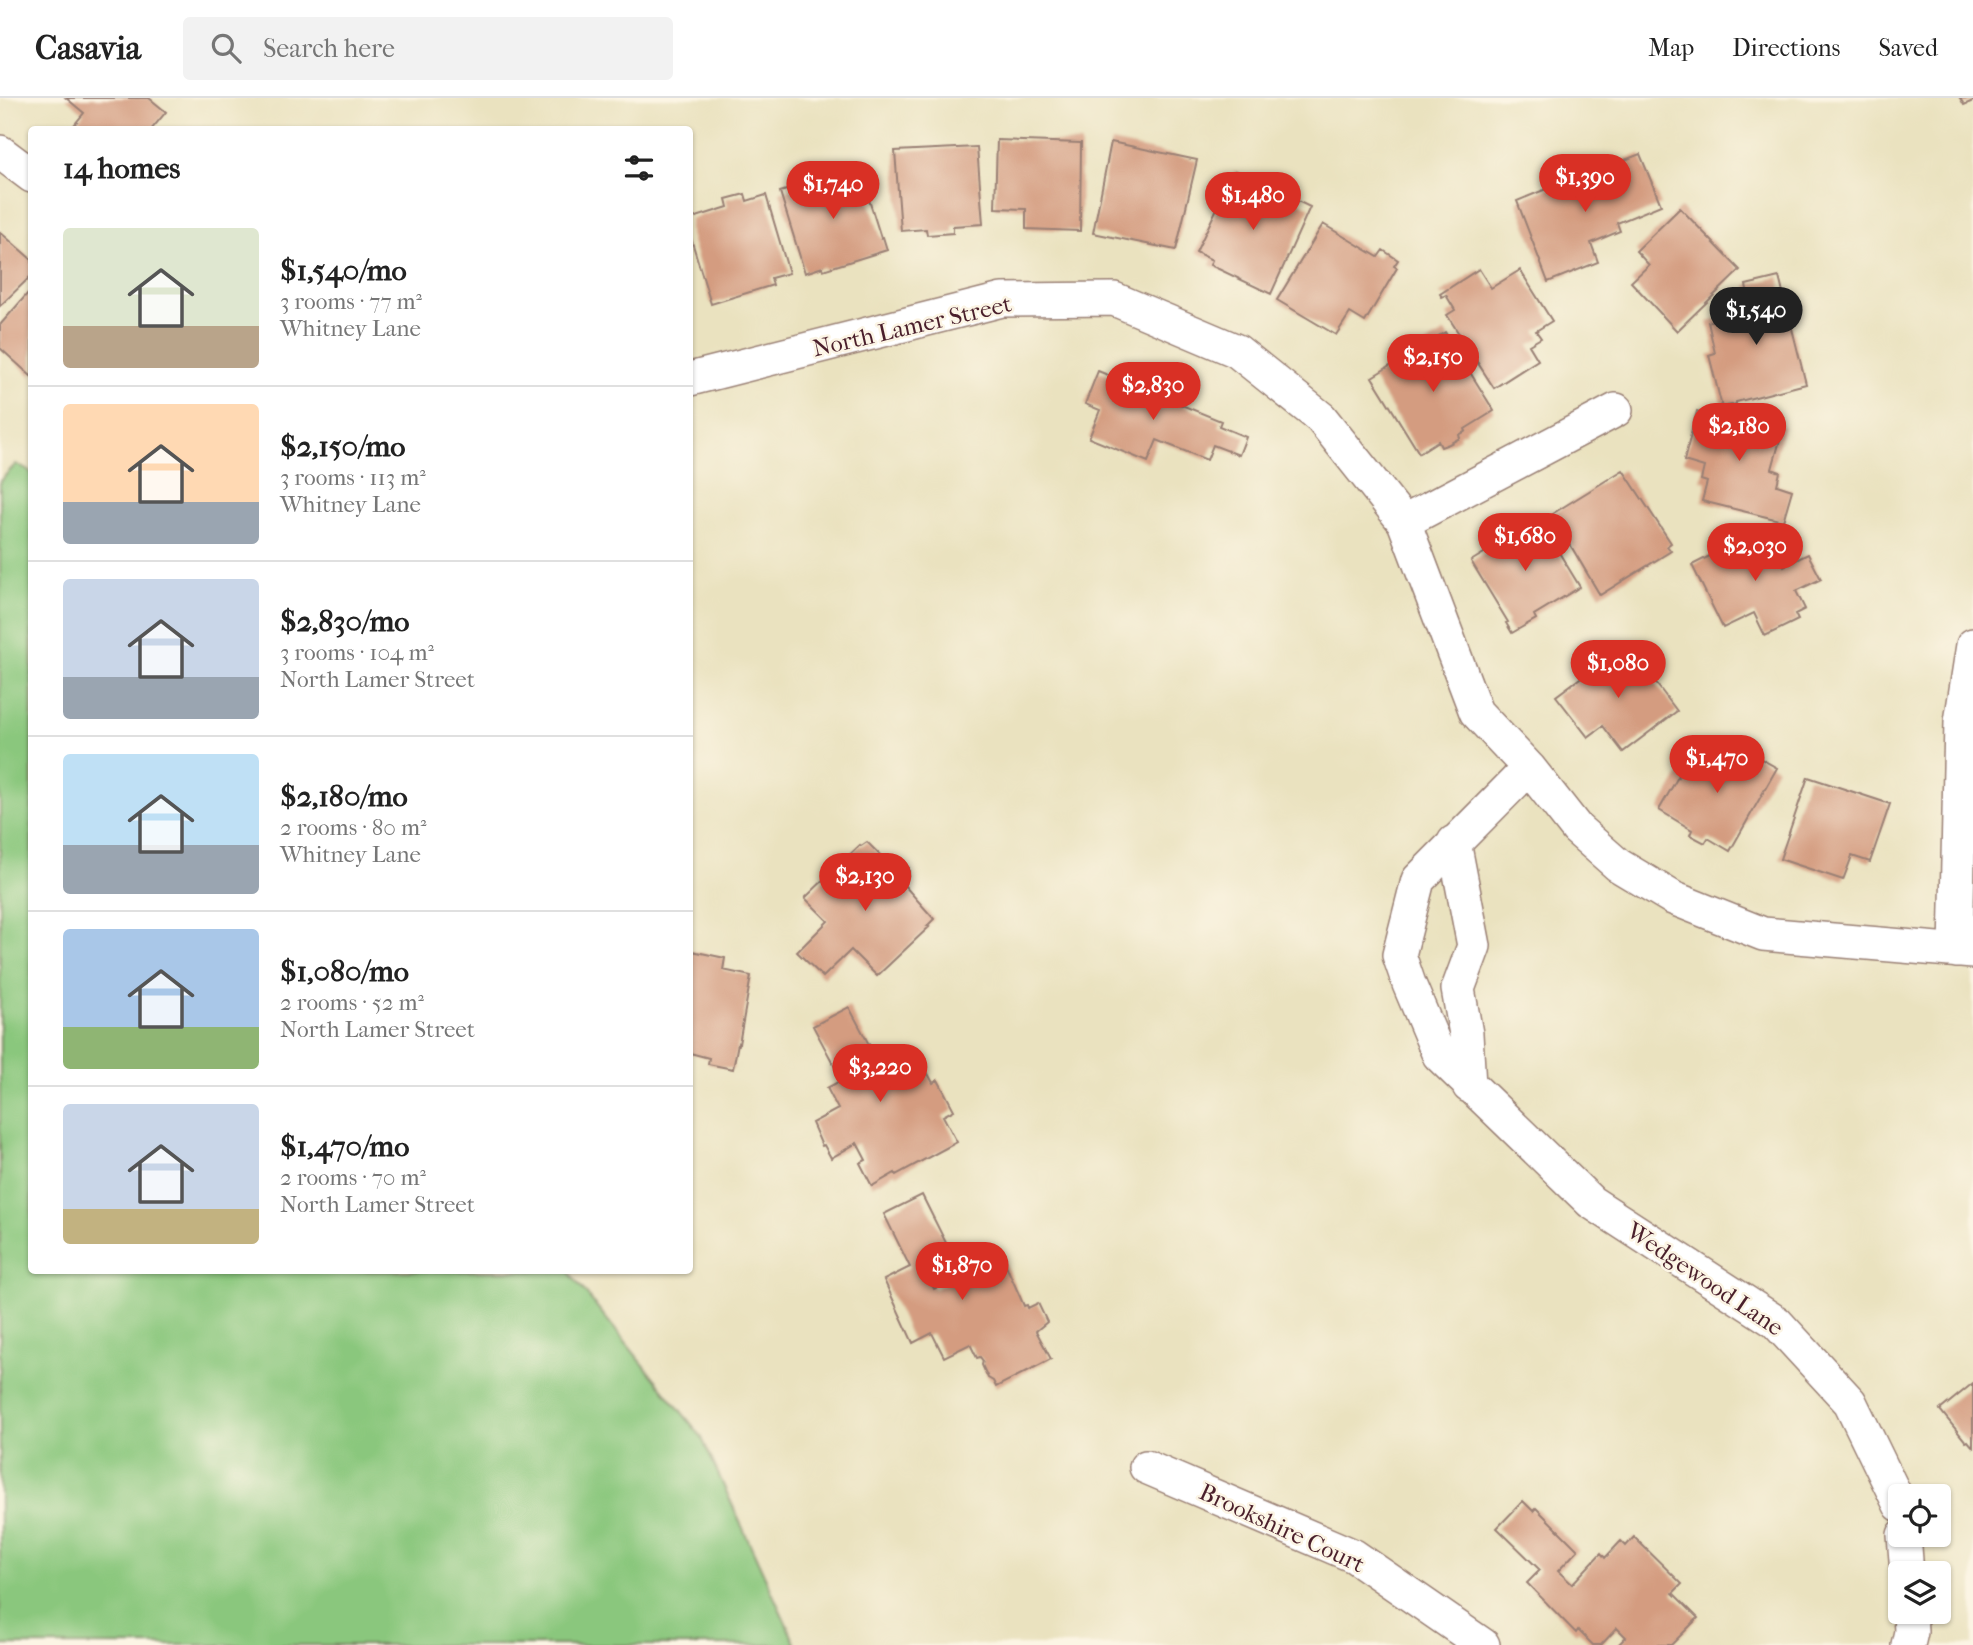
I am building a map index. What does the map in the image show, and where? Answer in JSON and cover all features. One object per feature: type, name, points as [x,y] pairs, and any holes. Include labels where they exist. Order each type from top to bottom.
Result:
[{"type":"street","points":[[0,152],[28,173]]},
{"type":"street","name":"North Lamer Street","points":[[693,378],[1002,300],[1114,299],[1237,351],[1321,418],[1404,522],[1476,712],[1530,768],[1577,829],[1618,865],[1673,898],[1763,934],[1965,951]]},
{"type":"street","points":[[1404,522],[1616,410]]},
{"type":"street","points":[[1965,951],[1961,722],[1973,645]]},
{"type":"street","name":"Wedgewood Lane","points":[[1530,768],[1418,880],[1399,955],[1439,1055],[1591,1202],[1776,1322],[1850,1402],[1890,1484]]},
{"type":"street","points":[[1454,842],[1474,946],[1458,989],[1466,1034],[1469,1086]]},
{"type":"street","name":"Brookshire Court","points":[[1146,1467],[1354,1556],[1483,1645]]},
{"type":"street","points":[[1908,1645],[1911,1624]]},
{"type":"green space","points":[[16,464],[28,471],[28,1274],[570,1274],[701,1436],[796,1645],[0,1645],[0,481]]},
{"type":"building","points":[[66,98],[149,98],[166,112],[154,126],[75,126],[84,113]]},
{"type":"building","points":[[1960,98],[1973,98],[1973,101],[1964,105]]},
{"type":"building","points":[[997,140],[1081,143],[1080,231],[1026,229],[1026,209],[995,208]]},
{"type":"building","points":[[1111,142],[1197,160],[1176,250],[1093,233]]},
{"type":"building","points":[[977,147],[983,224],[953,226],[953,233],[927,235],[926,229],[901,231],[895,151]]},
{"type":"building","points":[[1640,154],[1661,205],[1617,223],[1620,231],[1591,243],[1598,262],[1548,282],[1517,201],[1595,169],[1598,176],[1604,174],[1602,169]]},
{"type":"building","points":[[859,168],[887,250],[805,273],[780,192]]},
{"type":"building","points":[[1235,171],[1310,207],[1271,294],[1210,265],[1212,260],[1196,252]]},
{"type":"building","points":[[745,194],[747,201],[766,195],[789,273],[771,278],[773,285],[711,304],[693,245],[693,218],[728,207],[726,199]]},
{"type":"building","points":[[1680,208],[1740,270],[1677,331],[1631,282],[1649,265],[1636,251]]},
{"type":"building","points":[[1323,224],[1378,257],[1383,250],[1398,260],[1394,266],[1397,268],[1365,322],[1350,313],[1336,335],[1277,300]]},
{"type":"building","points":[[0,232],[28,256],[28,279],[0,306]]},
{"type":"building","points":[[1479,269],[1491,288],[1520,270],[1552,321],[1536,331],[1541,338],[1529,345],[1538,360],[1494,388],[1447,315],[1455,310],[1446,295],[1442,297],[1440,294]]},
{"type":"building","points":[[1779,277],[1806,384],[1722,407],[1709,355],[1715,353],[1708,322],[1737,314],[1734,302],[1749,298],[1746,285]]},
{"type":"building","points":[[28,293],[28,373],[0,348],[0,325]]},
{"type":"building","points":[[1445,332],[1494,411],[1465,429],[1466,431],[1459,435],[1460,438],[1441,447],[1438,441],[1419,453],[1372,377]]},
{"type":"building","points":[[1098,371],[1221,421],[1219,426],[1246,437],[1239,455],[1213,445],[1207,460],[1157,440],[1148,462],[1089,438],[1100,410],[1085,404]]},
{"type":"building","points":[[1697,411],[1729,420],[1732,412],[1784,426],[1772,469],[1780,472],[1777,485],[1792,490],[1783,521],[1702,501],[1707,482],[1701,480],[1704,467],[1684,461]]},
{"type":"building","points":[[1623,470],[1671,543],[1667,546],[1671,551],[1600,595],[1552,514]]},
{"type":"building","points":[[1536,515],[1580,587],[1534,615],[1536,619],[1512,633],[1471,561],[1489,550],[1486,544]]},
{"type":"building","points":[[1765,528],[1784,566],[1808,554],[1821,579],[1796,591],[1805,609],[1795,614],[1798,620],[1765,636],[1754,613],[1723,628],[1692,565]]},
{"type":"building","points":[[1626,644],[1677,711],[1623,752],[1603,726],[1588,737],[1556,696]]},
{"type":"building","points":[[1698,742],[1745,770],[1754,755],[1777,768],[1730,851],[1708,838],[1705,843],[1690,835],[1692,830],[1659,810]]},
{"type":"building","points":[[1808,777],[1890,804],[1870,862],[1852,856],[1843,880],[1780,859]]},
{"type":"building","points":[[867,842],[890,865],[900,860],[909,868],[909,875],[903,884],[934,919],[927,926],[929,927],[877,976],[851,950],[823,977],[797,952],[828,921],[805,898],[860,845]]},
{"type":"building","points":[[693,951],[725,958],[723,970],[751,976],[733,1069],[708,1064],[709,1058],[693,1054]]},
{"type":"building","points":[[849,1007],[882,1069],[916,1051],[933,1083],[938,1080],[954,1110],[943,1116],[957,1142],[872,1186],[860,1163],[866,1160],[857,1143],[831,1158],[824,1145],[822,1146],[812,1123],[838,1109],[827,1088],[842,1080],[813,1026]]},
{"type":"building","points":[[922,1195],[953,1257],[925,1271],[934,1289],[980,1266],[984,1274],[1005,1263],[1024,1306],[1027,1305],[1028,1308],[1038,1303],[1047,1322],[1036,1331],[1051,1359],[996,1387],[988,1378],[983,1361],[980,1357],[977,1358],[970,1344],[944,1357],[932,1333],[913,1343],[884,1280],[910,1267],[884,1214]]},
{"type":"building","points":[[1973,1383],[1973,1447],[1940,1410]]},
{"type":"building","points":[[1523,1501],[1533,1511],[1536,1508],[1578,1550],[1558,1571],[1572,1584],[1601,1553],[1605,1558],[1621,1541],[1626,1546],[1634,1537],[1682,1584],[1673,1593],[1698,1618],[1671,1645],[1618,1645],[1626,1637],[1617,1628],[1601,1645],[1593,1645],[1578,1630],[1576,1633],[1527,1583],[1540,1570],[1497,1528]]}]
